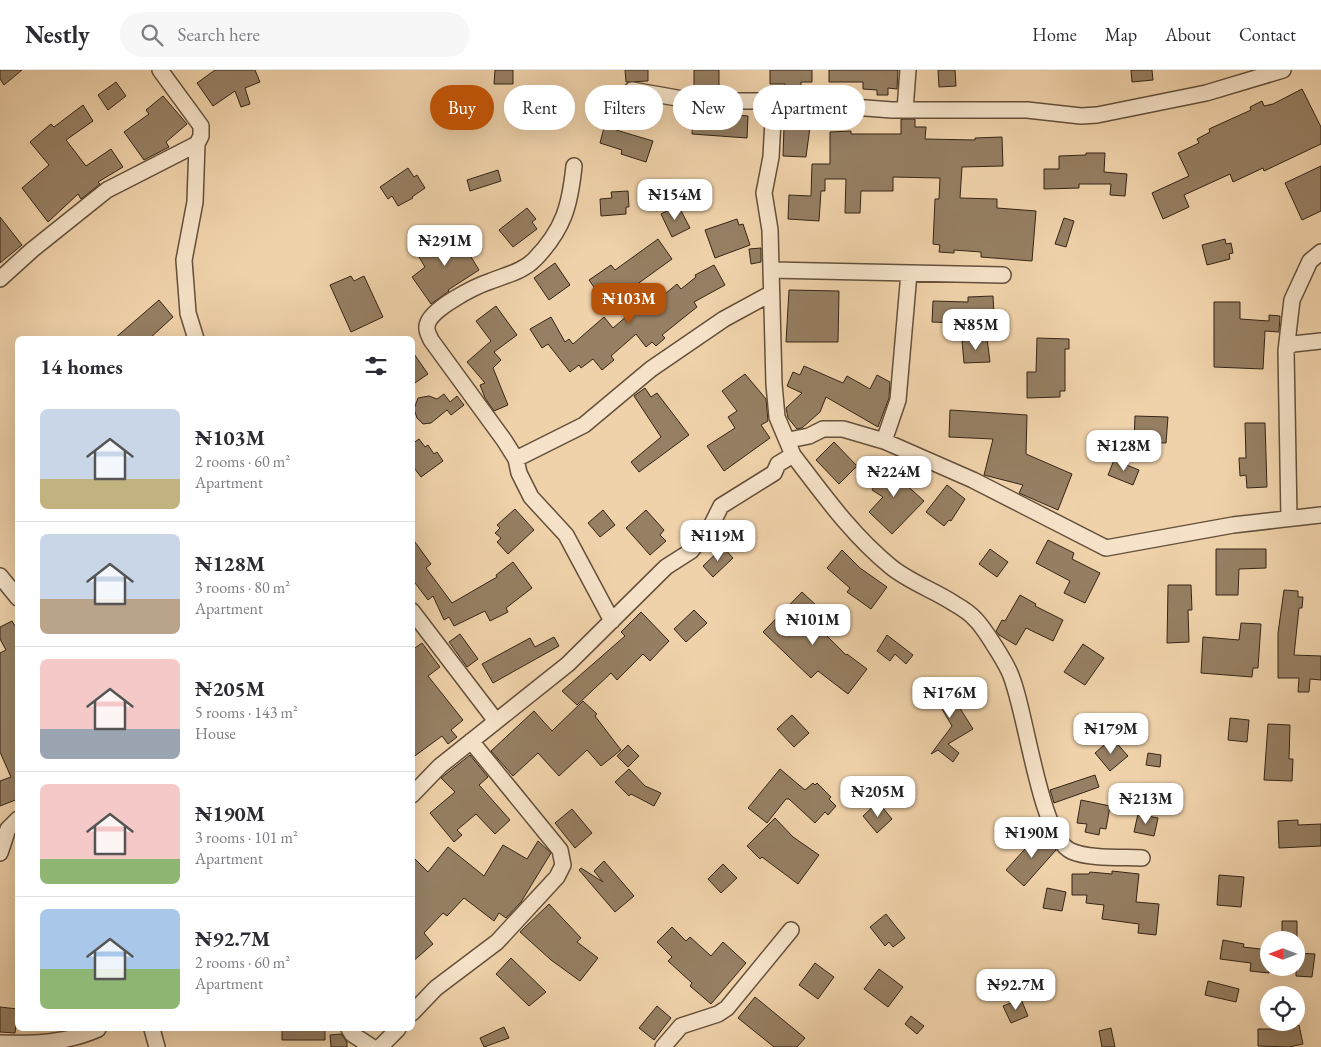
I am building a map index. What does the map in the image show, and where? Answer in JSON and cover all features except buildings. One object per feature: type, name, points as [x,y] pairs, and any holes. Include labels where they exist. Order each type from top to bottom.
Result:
[{"type":"street","points":[[160,70],[201,126],[201,136],[197,144],[195,202],[184,260],[188,313],[195,336]]},
{"type":"street","points":[[905,110],[908,70]]},
{"type":"street","points":[[865,107],[905,110],[1027,110],[1081,116],[1097,115],[1206,93],[1283,70]]},
{"type":"street","points":[[663,96],[694,101],[753,101]]},
{"type":"street","points":[[772,130],[770,158],[764,193],[770,230],[770,294],[776,405],[777,417],[791,448],[860,541],[892,568],[927,590],[954,603],[976,619],[1009,671],[1029,738],[1038,788],[1055,831],[1069,850],[1080,854],[1142,858]]},
{"type":"street","points":[[0,279],[32,250],[107,190],[197,144]]},
{"type":"street","points":[[574,166],[568,208],[555,234],[534,260],[519,271],[489,281],[443,306],[432,315],[427,323],[426,330],[431,340],[516,459],[519,473],[531,497],[566,534],[612,621]]},
{"type":"street","points":[[1289,518],[1286,351],[1288,347],[1292,300],[1310,261],[1321,252]]},
{"type":"street","points":[[771,270],[1003,275]]},
{"type":"street","points":[[884,441],[898,400],[908,273]]},
{"type":"street","points":[[516,459],[584,425],[657,364],[724,319],[770,294]]},
{"type":"street","points":[[1288,347],[1293,344],[1321,341]]},
{"type":"street","points":[[415,793],[440,766],[568,664],[666,567],[691,551],[712,524],[721,506],[774,472],[791,448],[823,429],[843,429],[884,441],[973,480],[1106,548],[1233,525],[1321,515]]},
{"type":"street","points":[[0,576],[15,594]]},
{"type":"street","points":[[415,615],[496,722]]},
{"type":"street","points":[[415,1010],[436,988],[497,942],[557,877],[563,865],[560,850],[471,741]]},
{"type":"street","points":[[0,853],[8,829],[15,822]]},
{"type":"street","points":[[662,1047],[681,1026],[718,1014],[727,1008],[791,930]]},
{"type":"street","points":[[0,1043],[30,1044],[63,1040],[86,1035],[94,1031]]},
{"type":"street","points":[[153,1031],[157,1047]]},
{"type":"street","points":[[350,1031],[372,1047]]},
{"type":"street","points":[[380,1047],[396,1031]]}]
